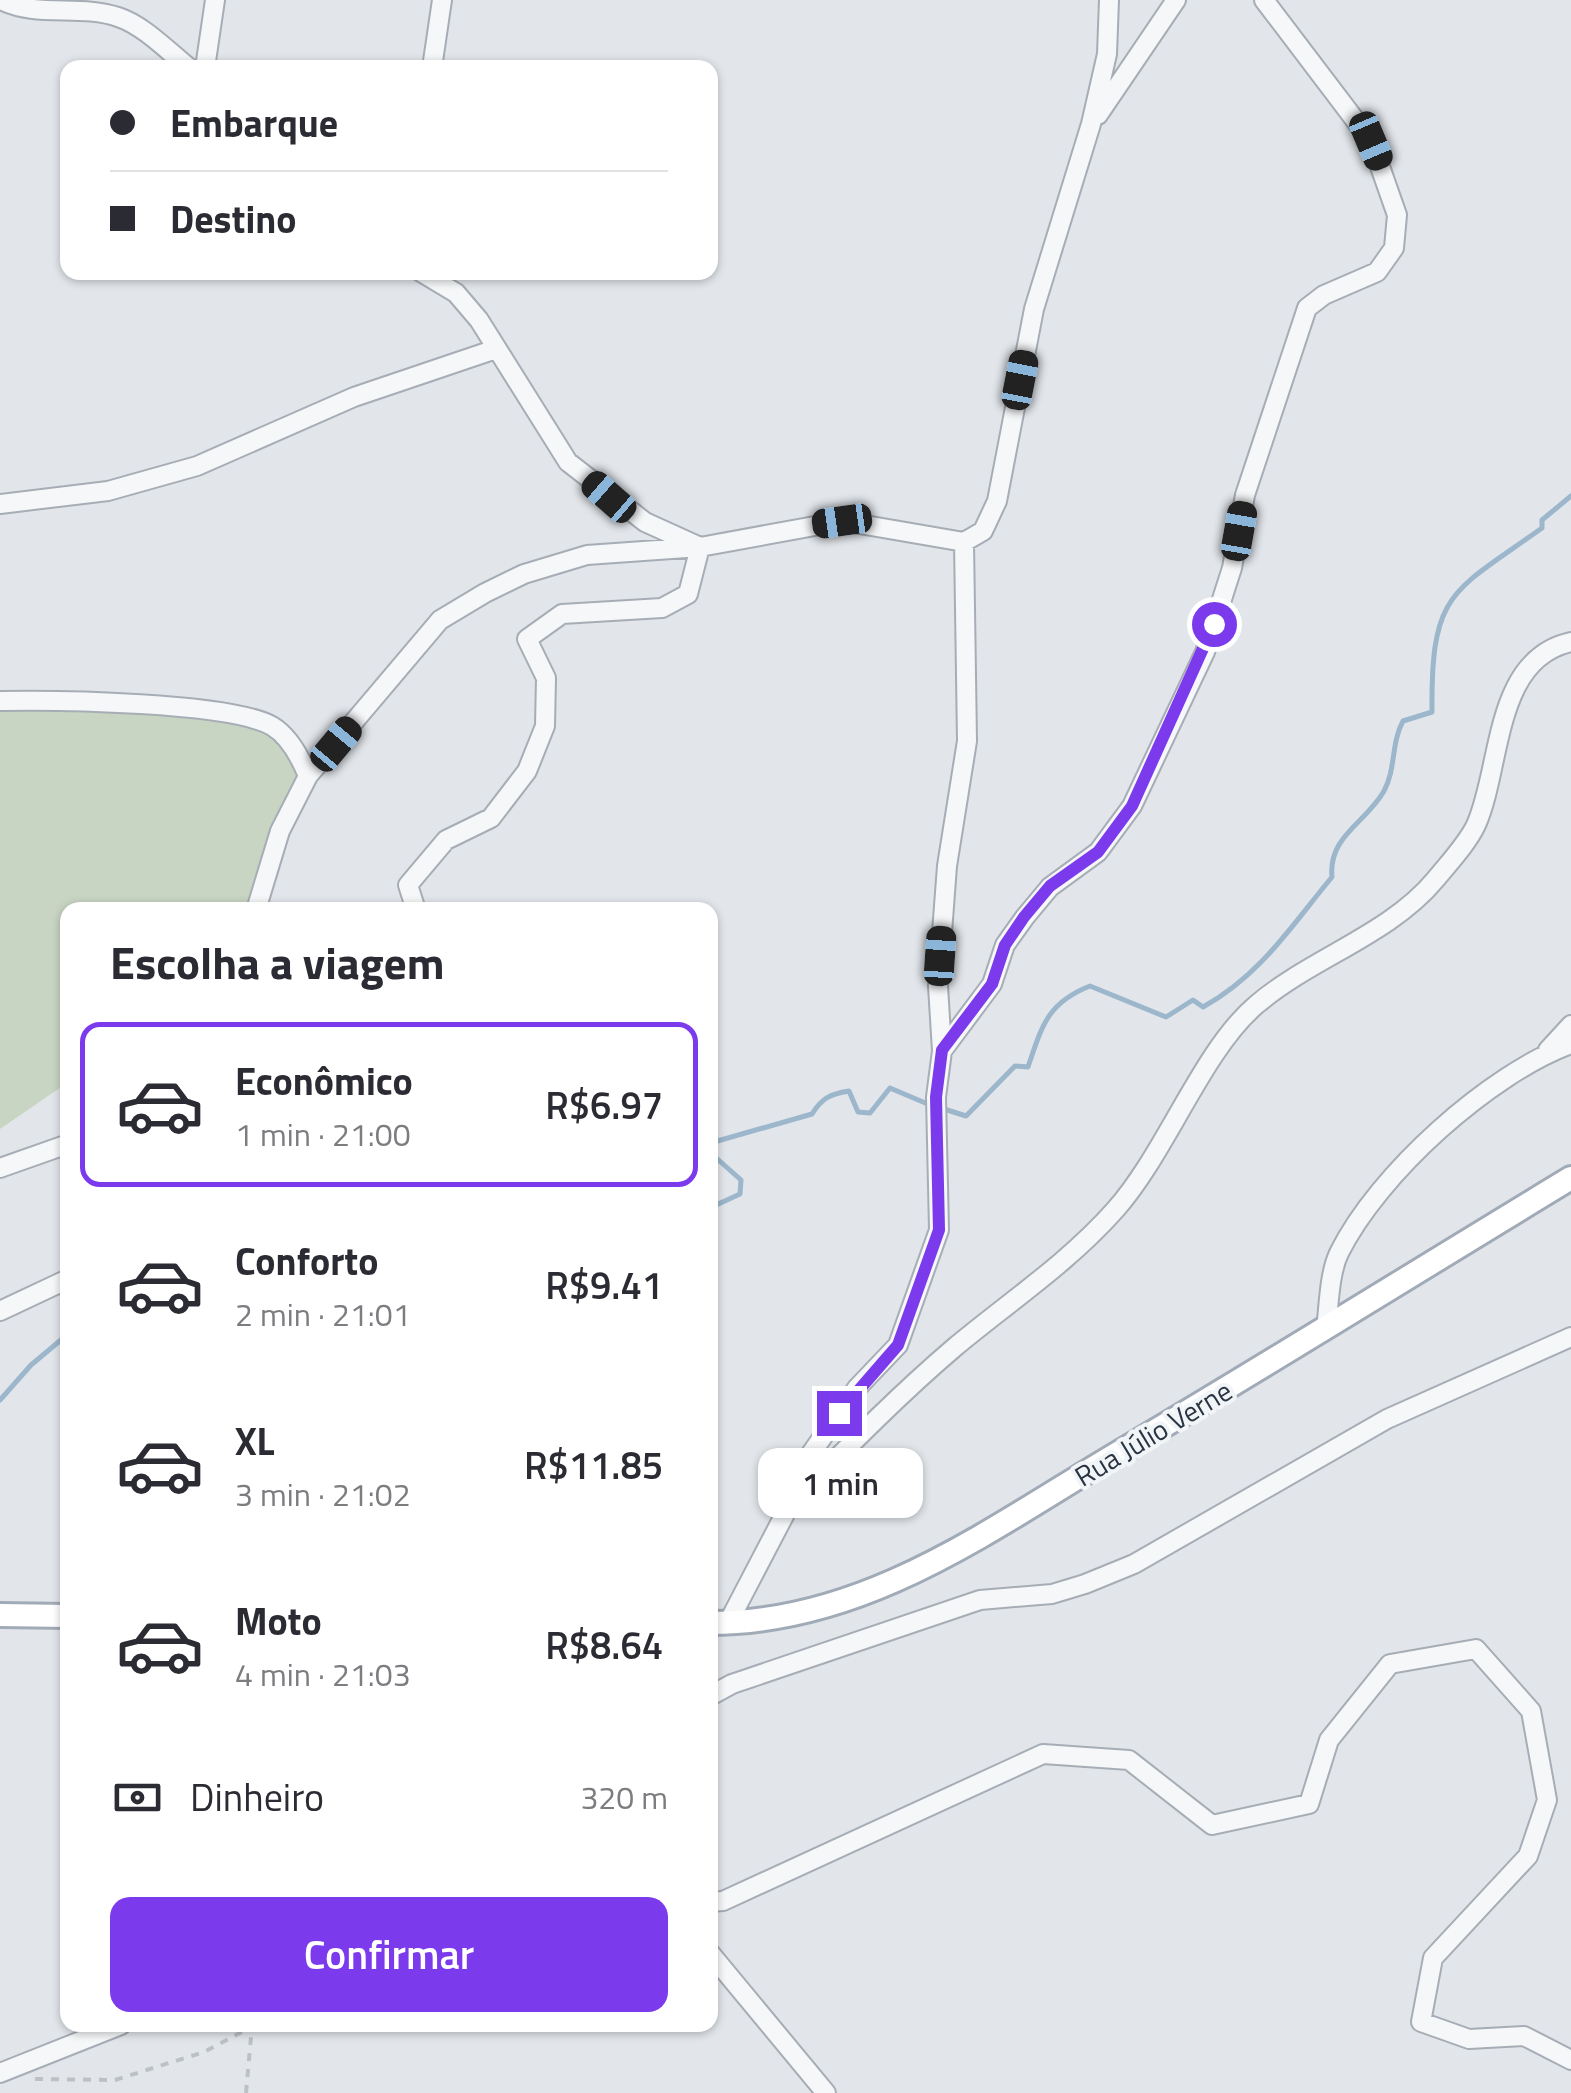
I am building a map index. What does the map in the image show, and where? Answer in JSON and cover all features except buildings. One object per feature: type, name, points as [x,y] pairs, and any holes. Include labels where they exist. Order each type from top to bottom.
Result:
[{"type":"main road","name":"Rua Júlio Verne","points":[[719,1623],[846,1600],[906,1577],[980,1540],[1571,1178]]},
{"type":"main road","points":[[0,1615],[60,1616]]},
{"type":"street","points":[[0,0],[18,8],[67,9],[119,17],[178,60]]},
{"type":"street","points":[[206,60],[215,0]]},
{"type":"street","points":[[433,60],[442,0]]},
{"type":"street","points":[[258,902],[280,832],[308,776],[440,620],[485,593],[524,574],[586,555],[700,546],[842,521],[964,542],[983,530],[997,501],[1034,308],[1091,124],[1107,54],[1109,0]]},
{"type":"street","points":[[1091,124],[1176,0]]},
{"type":"street","points":[[942,1050],[992,984],[1005,945],[1024,917],[1050,886],[1098,852],[1132,806],[1205,652],[1232,568],[1246,495],[1307,308],[1324,295],[1376,272],[1394,248],[1397,215],[1371,141],[1264,0]]},
{"type":"street","points":[[434,280],[456,293],[479,320],[568,462],[644,522],[700,546]]},
{"type":"street","points":[[0,504],[108,491],[197,466],[354,397],[496,350]]},
{"type":"street","points":[[719,1623],[787,1510],[804,1462],[857,1388],[898,1345],[939,1230],[936,1097],[942,1050],[938,986],[946,866],[967,741],[964,542]]},
{"type":"street","points":[[413,902],[408,885],[446,840],[491,818],[528,771],[544,726],[546,678],[527,638],[562,614],[662,608],[688,594],[700,546]]},
{"type":"street","points":[[787,1510],[861,1432],[955,1347],[1050,1273],[1116,1209],[1170,1134],[1211,1064],[1254,1007],[1332,952],[1398,914],[1432,883],[1475,828],[1495,764],[1502,722],[1517,682],[1553,646],[1571,642]]},
{"type":"street","points":[[0,701],[223,711],[273,726],[300,756],[308,776]]},
{"type":"street","points":[[1326,1330],[1338,1256],[1374,1199],[1462,1108],[1544,1054],[1571,1026]]},
{"type":"street","points":[[1544,1054],[1571,1044]]},
{"type":"street","points":[[0,1168],[60,1147]]},
{"type":"street","points":[[0,1312],[60,1283]]},
{"type":"street","points":[[718,1692],[980,1600],[1052,1594],[1102,1577],[1182,1538],[1386,1419],[1571,1337]]},
{"type":"street","points":[[718,1901],[1043,1754],[1130,1760],[1212,1825],[1309,1804],[1330,1740],[1390,1664],[1476,1649],[1531,1711],[1547,1800],[1528,1856],[1434,1958],[1421,2022],[1470,2039],[1524,2036],[1571,2060]]},
{"type":"street","points":[[718,1963],[826,2093]]},
{"type":"street","points":[[9,2076],[106,2032]]},
{"type":"path","points":[[9,2076],[116,2080],[204,2052],[241,2032]]},
{"type":"path","points":[[246,2093],[253,2032]]},
{"type":"green space","points":[[0,701],[223,711],[273,726],[308,776],[259,891],[249,902],[60,902],[60,1088],[0,1129]]},
{"type":"waterway","points":[[941,1108],[966,1116],[1015,1066],[1028,1067],[1048,1017],[1064,1000],[1090,986],[1166,1017],[1193,1000],[1203,1007],[1258,965],[1332,877],[1332,863],[1342,840],[1384,791],[1403,721],[1432,712],[1436,641],[1452,599],[1486,567],[1542,528],[1542,520],[1571,496]]},
{"type":"waterway","points":[[718,1141],[812,1114],[827,1098],[849,1091],[858,1112],[870,1113],[890,1088],[930,1105]]},
{"type":"waterway","points":[[718,1160],[741,1180],[740,1194],[718,1204]]},
{"type":"waterway","points":[[0,1400],[31,1365],[60,1341]]},
{"type":"route","points":[[839,1413],[898,1345],[939,1230],[936,1097],[942,1050],[992,984],[1005,945],[1024,917],[1050,886],[1098,852],[1132,806],[1205,652],[1214,624]]}]
